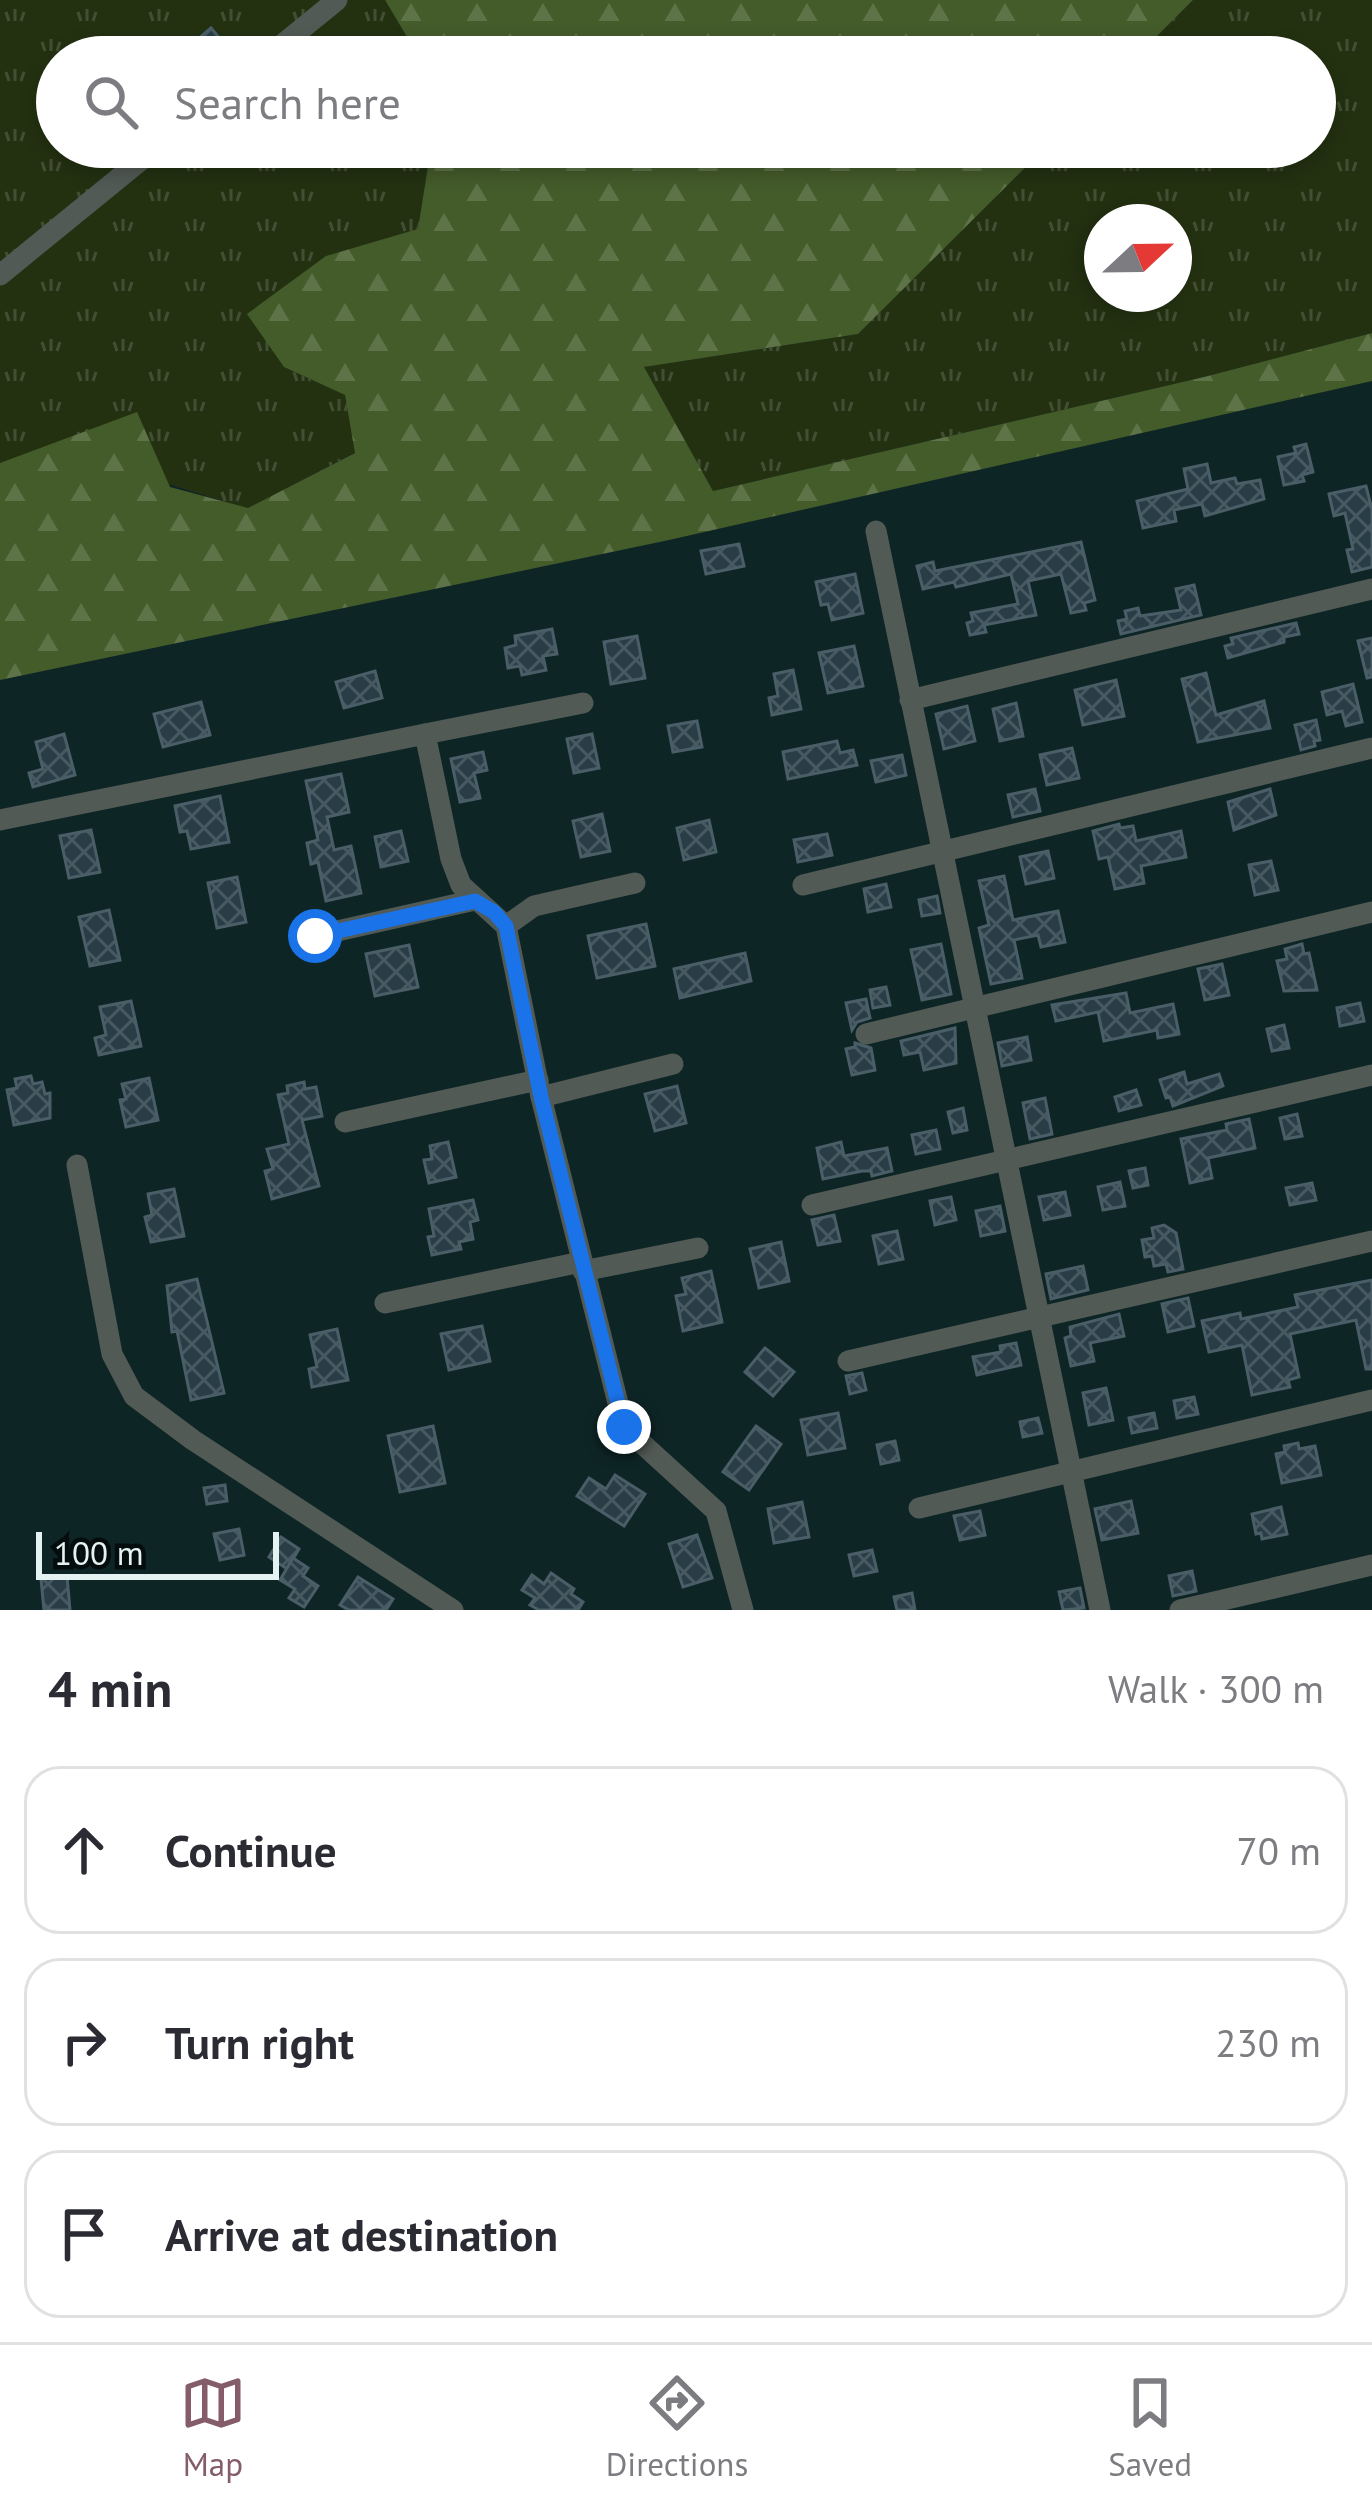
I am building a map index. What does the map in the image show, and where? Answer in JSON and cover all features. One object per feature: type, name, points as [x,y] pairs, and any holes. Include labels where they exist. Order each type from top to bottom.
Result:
[{"type":"street","points":[[293,36],[337,0]]},
{"type":"street","points":[[0,275],[131,168]]},
{"type":"street","points":[[876,531],[1100,1610]]},
{"type":"street","points":[[910,700],[1372,590]]},
{"type":"street","points":[[0,820],[584,703]]},
{"type":"street","points":[[424,734],[461,885],[506,926],[539,1089],[624,1427],[716,1511],[743,1610]]},
{"type":"street","points":[[803,885],[1372,748]]},
{"type":"street","points":[[506,926],[534,906],[635,883]]},
{"type":"street","points":[[315,936],[475,901]]},
{"type":"street","points":[[866,1034],[1372,912]]},
{"type":"street","points":[[345,1122],[673,1064]]},
{"type":"street","points":[[812,1205],[1372,1075]]},
{"type":"street","points":[[77,1165],[112,1354],[134,1396],[193,1440],[454,1610]]},
{"type":"street","points":[[848,1361],[1372,1240]]},
{"type":"street","points":[[385,1304],[698,1248]]},
{"type":"street","points":[[920,1508],[1372,1400]]},
{"type":"street","points":[[1180,1610],[1372,1564]]},
{"type":"green space","points":[[0,0],[385,0],[406,36],[36,36],[36,168],[428,168],[418,230],[326,256],[284,367],[345,395],[356,452],[248,509],[50,447],[0,463]]},
{"type":"green space","points":[[385,0],[1193,0],[1157,36],[406,36]]},
{"type":"green space","points":[[1193,0],[1372,0],[1372,333],[1204,377],[713,491],[643,367],[858,334],[1025,168],[1336,168],[1336,36],[1157,36]]},
{"type":"green space","points":[[428,168],[1025,168],[858,334],[644,367],[713,491],[1204,377],[1372,333],[1372,381],[669,540],[0,680],[0,463],[137,412],[170,487],[248,508],[355,453],[345,395],[284,367],[247,314],[326,256],[418,229]]},
{"type":"building","points":[[1306,444],[1313,472],[1302,475],[1304,481],[1284,485],[1278,457],[1296,453],[1294,447]]},
{"type":"building","points":[[1207,464],[1211,483],[1260,480],[1264,499],[1205,516],[1202,504],[1174,510],[1176,521],[1143,528],[1137,501],[1188,489],[1184,469]]},
{"type":"building","points":[[1366,486],[1372,510],[1372,567],[1352,572],[1347,550],[1353,549],[1345,513],[1334,516],[1329,494]]},
{"type":"building","points":[[1081,542],[1095,600],[1084,603],[1086,610],[1071,613],[1061,574],[1028,581],[1036,615],[984,625],[986,632],[970,635],[971,613],[1018,604],[1011,574],[923,589],[917,566],[933,562],[935,571]]},
{"type":"building","points":[[739,544],[744,566],[706,574],[701,551]]},
{"type":"building","points":[[855,574],[863,613],[832,620],[828,604],[821,605],[816,582]]},
{"type":"building","points":[[1194,585],[1201,615],[1121,634],[1118,621],[1127,619],[1125,611],[1138,608],[1140,616],[1181,610],[1176,589]]},
{"type":"building","points":[[1296,623],[1299,634],[1284,637],[1284,642],[1228,658],[1225,646],[1233,644],[1231,638]]},
{"type":"building","points":[[552,629],[557,654],[543,656],[546,670],[522,675],[520,666],[508,668],[505,648],[516,645],[515,636]]},
{"type":"building","points":[[637,636],[645,678],[611,684],[604,642]]},
{"type":"building","points":[[1372,638],[1372,677],[1367,678],[1358,641]]},
{"type":"building","points":[[854,646],[863,686],[828,693],[819,653]]},
{"type":"building","points":[[793,670],[801,709],[772,715],[769,698],[778,696],[774,674]]},
{"type":"building","points":[[375,671],[382,698],[344,708],[336,682]]},
{"type":"building","points":[[1206,673],[1216,715],[1264,701],[1270,728],[1198,742],[1182,679]]},
{"type":"building","points":[[1116,680],[1124,716],[1083,725],[1075,690]]},
{"type":"building","points":[[1353,684],[1362,722],[1346,726],[1342,711],[1327,715],[1322,692]]},
{"type":"building","points":[[201,702],[210,735],[163,747],[154,714]]},
{"type":"building","points":[[1016,703],[1023,736],[1000,741],[993,709]]},
{"type":"building","points":[[967,706],[975,741],[944,749],[936,714]]},
{"type":"building","points":[[1316,720],[1320,740],[1301,750],[1295,725]]},
{"type":"building","points":[[697,721],[702,747],[673,752],[668,726]]},
{"type":"building","points":[[64,734],[75,775],[33,787],[29,773],[43,769],[36,742]]},
{"type":"building","points":[[592,734],[599,768],[574,773],[567,739]]},
{"type":"building","points":[[837,741],[840,753],[853,750],[857,765],[788,779],[783,752]]},
{"type":"building","points":[[1072,748],[1079,778],[1047,785],[1040,755]]},
{"type":"building","points":[[483,752],[487,770],[474,773],[480,798],[460,802],[451,759]]},
{"type":"building","points":[[902,755],[906,775],[876,782],[871,761]]},
{"type":"building","points":[[341,774],[349,812],[327,817],[334,850],[351,846],[361,893],[326,901],[318,862],[311,864],[307,843],[318,840],[306,781]]},
{"type":"building","points":[[1035,789],[1040,811],[1013,817],[1008,795]]},
{"type":"building","points":[[1270,789],[1276,815],[1234,830],[1228,802]]},
{"type":"building","points":[[220,796],[229,842],[191,849],[187,831],[180,832],[175,806]]},
{"type":"building","points":[[602,814],[610,851],[581,857],[573,821]]},
{"type":"building","points":[[709,820],[716,852],[684,860],[677,828]]},
{"type":"building","points":[[1119,824],[1120,828],[1133,826],[1136,841],[1181,831],[1186,857],[1141,866],[1144,883],[1115,889],[1108,857],[1099,859],[1093,831]]},
{"type":"building","points":[[91,830],[100,872],[69,878],[60,836]]},
{"type":"building","points":[[401,831],[408,861],[381,867],[375,837]]},
{"type":"building","points":[[827,834],[832,855],[798,862],[794,840]]},
{"type":"building","points":[[1048,851],[1054,878],[1026,884],[1020,857]]},
{"type":"building","points":[[1271,861],[1278,890],[1255,895],[1249,865]]},
{"type":"building","points":[[1004,876],[1013,920],[1058,911],[1065,942],[1041,947],[1038,935],[1014,940],[1022,978],[991,984],[979,928],[989,925],[979,881]]},
{"type":"building","points":[[237,877],[246,922],[217,928],[208,883]]},
{"type":"building","points":[[886,884],[891,907],[868,912],[864,889]]},
{"type":"building","points":[[937,896],[940,913],[922,916],[919,900]]},
{"type":"building","points":[[109,910],[120,960],[90,966],[79,917]]},
{"type":"building","points":[[646,924],[655,966],[597,978],[588,936]]},
{"type":"building","points":[[941,944],[951,994],[922,1000],[911,950]]},
{"type":"building","points":[[1302,944],[1304,954],[1309,953],[1317,990],[1284,991],[1277,961],[1287,959],[1285,949]]},
{"type":"building","points":[[409,945],[418,987],[375,996],[366,954]]},
{"type":"building","points":[[745,953],[751,981],[680,998],[674,969]]},
{"type":"building","points":[[1222,964],[1229,995],[1205,1000],[1198,969]]},
{"type":"building","points":[[886,987],[890,1005],[873,1008],[870,990]]},
{"type":"building","points":[[1126,993],[1130,1013],[1173,1004],[1179,1034],[1158,1038],[1157,1030],[1104,1041],[1098,1012],[1056,1021],[1052,1005]]},
{"type":"building","points":[[866,999],[870,1018],[857,1022],[852,1030],[846,1003]]},
{"type":"building","points":[[131,1001],[141,1046],[99,1055],[95,1038],[106,1035],[100,1007]]},
{"type":"building","points":[[1360,1003],[1364,1021],[1340,1026],[1337,1008]]},
{"type":"building","points":[[1284,1025],[1289,1048],[1272,1051],[1267,1029]]},
{"type":"building","points":[[955,1028],[956,1063],[924,1070],[920,1052],[904,1055],[901,1041]]},
{"type":"building","points":[[1027,1037],[1031,1060],[1002,1066],[998,1043]]},
{"type":"building","points":[[855,1043],[871,1048],[875,1070],[852,1075],[846,1049]]},
{"type":"building","points":[[1184,1072],[1187,1084],[1219,1074],[1223,1086],[1173,1106],[1160,1080]]},
{"type":"building","points":[[31,1076],[33,1084],[42,1082],[45,1094],[50,1093],[50,1118],[14,1125],[7,1090],[17,1088],[15,1079]]},
{"type":"building","points":[[149,1078],[158,1120],[126,1127],[122,1084]]},
{"type":"building","points":[[304,1082],[305,1089],[316,1087],[322,1116],[302,1120],[319,1186],[272,1199],[265,1171],[273,1169],[267,1149],[289,1144],[278,1095],[288,1093],[287,1086]]},
{"type":"building","points":[[677,1086],[686,1123],[655,1131],[645,1094]]},
{"type":"building","points":[[1136,1090],[1141,1105],[1119,1111],[1115,1097]]},
{"type":"building","points":[[1045,1098],[1052,1134],[1030,1139],[1023,1103]]},
{"type":"building","points":[[963,1108],[967,1130],[953,1133],[948,1112]]},
{"type":"building","points":[[1297,1114],[1302,1136],[1285,1139],[1280,1118]]},
{"type":"building","points":[[1249,1119],[1255,1148],[1208,1158],[1212,1178],[1190,1183],[1181,1139],[1227,1130],[1226,1124]]},
{"type":"building","points":[[936,1130],[940,1149],[916,1154],[912,1135]]},
{"type":"building","points":[[448,1142],[456,1177],[429,1183],[424,1160],[432,1159],[430,1146]]},
{"type":"building","points":[[841,1142],[844,1156],[887,1148],[892,1171],[823,1179],[817,1148]]},
{"type":"building","points":[[1145,1168],[1148,1185],[1133,1188],[1129,1171]]},
{"type":"building","points":[[1120,1182],[1125,1206],[1103,1210],[1098,1187]]},
{"type":"building","points":[[1312,1183],[1316,1200],[1290,1205],[1286,1188]]},
{"type":"building","points":[[174,1189],[184,1236],[151,1242],[145,1217],[152,1215],[148,1194]]},
{"type":"building","points":[[1065,1192],[1070,1215],[1044,1220],[1039,1197]]},
{"type":"building","points":[[951,1197],[956,1220],[935,1225],[930,1201]]},
{"type":"building","points":[[473,1200],[478,1220],[470,1222],[473,1239],[459,1242],[461,1249],[432,1255],[429,1209]]},
{"type":"building","points":[[1000,1206],[1005,1231],[981,1236],[976,1211]]},
{"type":"building","points":[[834,1215],[840,1241],[818,1245],[812,1220]]},
{"type":"building","points":[[1164,1225],[1176,1233],[1183,1269],[1168,1272],[1166,1264],[1154,1266],[1152,1256],[1145,1257],[1142,1240],[1154,1238],[1152,1228]]},
{"type":"building","points":[[897,1231],[903,1259],[879,1264],[873,1236]]},
{"type":"building","points":[[781,1242],[789,1281],[759,1288],[750,1249]]},
{"type":"building","points":[[1083,1266],[1088,1290],[1051,1299],[1046,1274]]},
{"type":"building","points":[[711,1271],[722,1322],[683,1331],[676,1296],[686,1294],[682,1278]]},
{"type":"building","points":[[197,1279],[224,1393],[191,1400],[177,1331],[172,1332],[167,1286]]},
{"type":"building","points":[[1372,1280],[1372,1369],[1366,1369],[1356,1320],[1290,1334],[1299,1377],[1288,1380],[1290,1387],[1252,1395],[1242,1345],[1209,1352],[1202,1321],[1240,1313],[1241,1319],[1298,1307],[1295,1295]]},
{"type":"building","points":[[1188,1298],[1194,1326],[1168,1332],[1162,1304]]},
{"type":"building","points":[[1119,1314],[1124,1336],[1090,1343],[1094,1361],[1071,1366],[1065,1338],[1071,1336],[1070,1327]]},
{"type":"building","points":[[482,1326],[490,1361],[449,1370],[441,1334]]},
{"type":"building","points":[[337,1329],[348,1380],[312,1387],[309,1369],[317,1367],[310,1335]]},
{"type":"building","points":[[1016,1343],[1021,1365],[977,1375],[973,1357],[1001,1352],[1000,1346]]},
{"type":"building","points":[[765,1348],[794,1372],[773,1396],[745,1372]]},
{"type":"building","points":[[862,1373],[866,1390],[850,1394],[846,1376]]},
{"type":"building","points":[[1106,1388],[1113,1420],[1089,1425],[1083,1393]]},
{"type":"building","points":[[1194,1397],[1198,1414],[1177,1418],[1174,1401]]},
{"type":"building","points":[[838,1413],[845,1448],[808,1455],[801,1420]]},
{"type":"building","points":[[1154,1413],[1157,1428],[1132,1433],[1129,1418]]},
{"type":"building","points":[[1038,1418],[1042,1433],[1023,1437],[1020,1422]]},
{"type":"building","points":[[433,1426],[445,1483],[400,1492],[388,1436]]},
{"type":"building","points":[[756,1426],[781,1444],[749,1490],[723,1472]]},
{"type":"building","points":[[895,1441],[899,1460],[881,1464],[877,1445]]},
{"type":"building","points":[[1298,1443],[1299,1449],[1315,1446],[1321,1475],[1282,1483],[1276,1454]]},
{"type":"building","points":[[615,1475],[645,1494],[624,1526],[577,1496],[589,1478],[606,1489]]},
{"type":"building","points":[[225,1485],[227,1501],[207,1504],[204,1488]]},
{"type":"building","points":[[1131,1501],[1138,1533],[1102,1540],[1095,1509]]},
{"type":"building","points":[[802,1502],[809,1537],[774,1543],[768,1509]]},
{"type":"building","points":[[1281,1507],[1287,1534],[1262,1539],[1261,1533],[1256,1534],[1252,1514]]},
{"type":"building","points":[[980,1511],[985,1535],[960,1540],[954,1516]]},
{"type":"building","points":[[239,1529],[244,1555],[220,1560],[214,1534]]},
{"type":"building","points":[[697,1535],[712,1578],[683,1587],[669,1544]]},
{"type":"building","points":[[281,1537],[299,1549],[287,1569],[269,1557]]},
{"type":"building","points":[[872,1550],[877,1571],[854,1576],[849,1555]]},
{"type":"building","points":[[293,1558],[308,1568],[303,1576],[318,1586],[304,1607],[289,1598],[295,1589],[280,1580]]},
{"type":"building","points":[[1192,1571],[1196,1591],[1173,1596],[1169,1576]]},
{"type":"building","points":[[551,1573],[574,1589],[571,1594],[583,1602],[578,1610],[539,1610],[530,1605],[535,1598],[522,1590],[532,1575],[544,1584]]},
{"type":"building","points":[[67,1576],[70,1610],[44,1610],[41,1579]]},
{"type":"building","points":[[358,1577],[393,1599],[386,1610],[349,1610],[340,1605]]},
{"type":"building","points":[[1080,1588],[1084,1608],[1063,1610],[1059,1592]]},
{"type":"building","points":[[912,1593],[915,1610],[897,1610],[894,1597]]},
{"type":"route","points":[[315,936],[475,901],[506,926],[541,1097],[624,1427]]}]
